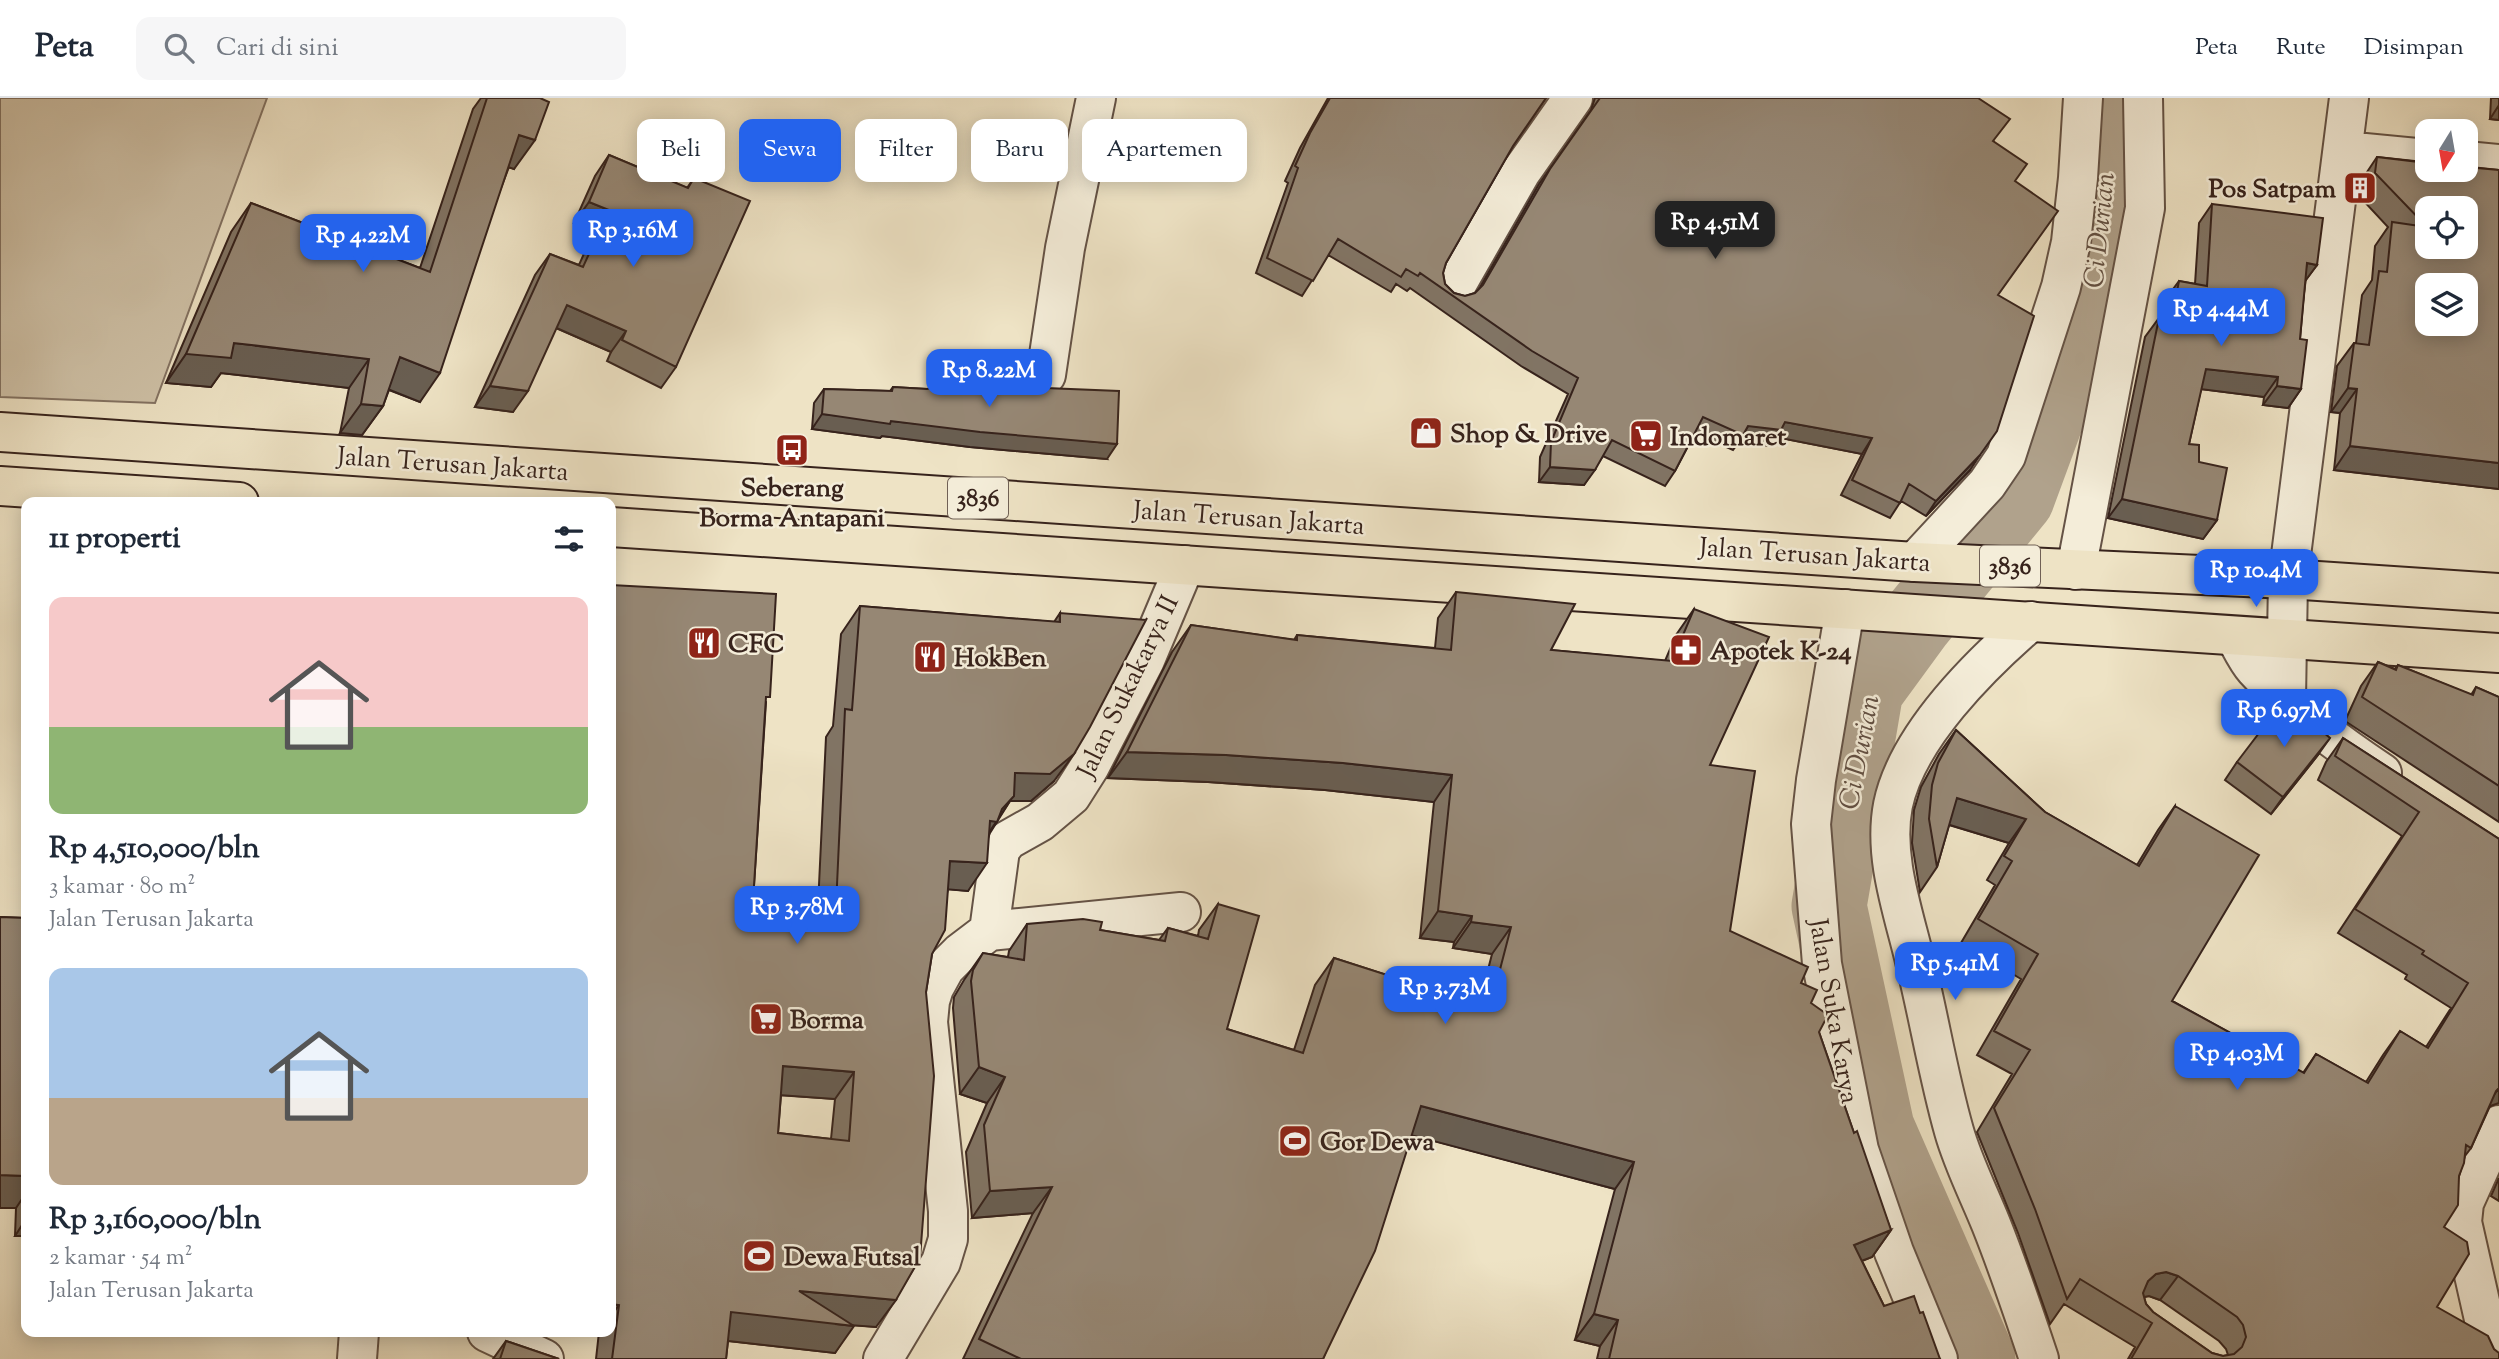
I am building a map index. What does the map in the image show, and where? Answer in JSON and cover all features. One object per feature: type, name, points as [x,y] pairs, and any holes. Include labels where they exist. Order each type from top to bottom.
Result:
[{"type":"main road","name":"Jalan Terusan Jakarta","points":[[0,432],[1915,562],[2288,579],[2499,593]]},
{"type":"main road","points":[[0,486],[164,497]]},
{"type":"main road","name":"Jalan Terusan Jakarta","points":[[616,527],[2499,653]]},
{"type":"street","points":[[1046,375],[1065,248],[1096,98]]},
{"type":"street","points":[[1454,289],[1521,172],[1573,98]]},
{"type":"street","points":[[1915,562],[1987,484],[2006,456],[2061,287],[2071,242],[2083,98]]},
{"type":"street","points":[[2069,569],[2145,208],[2143,98]]},
{"type":"street","points":[[2286,699],[2288,579],[2349,98]]},
{"type":"street","points":[[2344,151],[2415,158]]},
{"type":"street","points":[[2478,163],[2499,164]]},
{"type":"street","name":"Jalan Sukakarya II","points":[[989,931],[1000,850],[1009,840],[1040,822],[1071,796],[1090,766],[1145,660],[1185,565]]},
{"type":"street","name":"Jalan Suka Karya","points":[[1858,610],[1816,780],[1811,824],[1822,964],[1859,1150],[1894,1252],[1938,1359]]},
{"type":"street","points":[[2031,621],[1961,689],[1911,757],[1893,804],[1891,823],[1894,875],[1954,1133],[2013,1279],[2039,1359]]},
{"type":"street","points":[[2235,636],[2253,667],[2286,699],[2337,743],[2406,788]]},
{"type":"street","points":[[883,1359],[941,1262],[948,1239],[948,1211],[928,1022],[934,988],[945,968],[989,931],[1181,912]]},
{"type":"street","points":[[2493,1359],[2462,1222],[2463,1203],[2499,1125]]},
{"type":"street","points":[[357,1359],[359,1337]]},
{"type":"street","points":[[498,1337],[544,1359]]},
{"type":"shaded area","points":[[0,98],[267,98],[155,403],[0,397]]},
{"type":"building","points":[[487,98],[540,98],[549,102],[535,140],[519,135],[440,373],[400,357],[383,406],[361,404],[369,359],[234,343],[231,358],[186,354],[251,203],[430,272]]},
{"type":"building","points":[[1330,98],[1546,98],[1513,146],[1446,263],[1443,273],[1445,284],[1454,293],[1465,296],[1475,293],[1483,285],[1550,169],[1600,98],[1978,98],[2010,119],[1993,141],[2027,164],[2015,181],[2058,211],[1998,295],[2034,316],[1997,431],[1980,455],[1936,501],[1909,484],[1900,503],[1852,480],[1872,438],[1785,422],[1781,430],[1748,426],[1743,435],[1703,417],[1675,471],[1612,440],[1595,470],[1550,467],[1551,442],[1578,378],[1532,351],[1420,273],[1418,276],[1406,269],[1401,277],[1338,239],[1313,281],[1267,258],[1298,168],[1295,166]]},
{"type":"building","points":[[609,155],[637,167],[637,182],[674,182],[688,188],[692,182],[704,182],[750,201],[676,367],[622,340],[626,331],[567,305],[528,391],[490,386],[550,254],[583,267],[609,210],[589,202]]},
{"type":"building","points":[[2377,157],[2415,162],[2415,182],[2478,182],[2478,168],[2499,170],[2499,463],[2350,446],[2357,389],[2348,388],[2354,343],[2369,345],[2379,271],[2387,272],[2392,222],[2415,225],[2415,259],[2478,259],[2478,196],[2415,196],[2415,215],[2375,173]]},
{"type":"building","points":[[2212,204],[2323,218],[2317,265],[2307,263],[2300,339],[2307,340],[2301,389],[2277,386],[2278,377],[2206,369],[2189,444],[2199,445],[2199,462],[2227,468],[2217,520],[2122,499],[2159,318],[2171,321],[2179,281],[2207,286]]},
{"type":"building","points":[[1017,377],[1047,380],[1046,388],[1119,391],[1117,444],[891,421],[890,424],[822,414],[824,389],[892,391],[893,387],[927,389],[949,383],[1013,387]]},
{"type":"building","points":[[616,585],[776,594],[770,697],[766,697],[753,901],[836,907],[845,709],[852,710],[860,606],[1060,622],[1060,613],[1146,620],[1074,754],[1050,774],[1015,773],[1014,796],[1002,809],[997,822],[990,821],[987,863],[950,861],[945,930],[932,954],[926,992],[934,1076],[920,1258],[896,1300],[799,1291],[854,1326],[731,1312],[726,1359],[612,1359],[619,1305],[616,1305]],"holes":[[[783,1066],[854,1072],[849,1141],[778,1133]]]},
{"type":"building","points":[[1456,592],[1575,604],[1551,650],[1672,661],[1694,609],[1769,637],[1710,765],[1755,771],[1730,931],[1808,967],[1801,983],[1817,990],[1811,1003],[1828,1015],[1819,1032],[1891,1230],[1854,1245],[1884,1306],[1914,1296],[1920,1313],[1923,1312],[1940,1359],[1609,1359],[1618,1320],[1594,1314],[1634,1162],[1421,1106],[1375,1251],[1323,1359],[1021,1359],[979,1339],[1052,1187],[990,1191],[984,1125],[1005,1077],[979,1067],[971,981],[973,970],[983,953],[1024,960],[1027,924],[1083,919],[1102,922],[1100,930],[1165,941],[1168,928],[1208,939],[1218,904],[1259,916],[1227,1029],[1303,1053],[1334,958],[1490,1008],[1511,927],[1471,922],[1472,916],[1438,911],[1452,775],[1343,763],[1127,752],[1191,625],[1297,640],[1297,635],[1451,650]]},
{"type":"building","points":[[2378,662],[2396,670],[2398,665],[2473,695],[2476,687],[2499,697],[2499,786],[2362,697]]},
{"type":"building","points":[[2285,699],[2330,738],[2283,797],[2237,762]]},
{"type":"building","points":[[1956,730],[2045,812],[2139,866],[2175,806],[2259,855],[2172,1001],[2304,1073],[2316,1054],[2368,1083],[2400,1031],[2428,1048],[2468,983],[2422,954],[2424,951],[2355,909],[2419,812],[2335,756],[2343,738],[2499,839],[2499,1088],[2471,1148],[2466,1145],[2459,1176],[2458,1205],[2444,1227],[2467,1242],[2469,1254],[2437,1307],[2488,1336],[2499,1353],[2499,1359],[2131,1359],[2152,1323],[2080,1279],[2067,1299],[2035,1209],[1994,1108],[2030,1050],[1994,1031],[2038,954],[1978,919],[2012,861],[2004,856],[2026,819],[1957,798],[1937,867],[1929,819],[1932,785],[1938,763]],"holes":[[[2166,1272],[2178,1276],[2237,1317],[2243,1325],[2246,1337],[2242,1347],[2234,1354],[2223,1356],[2212,1353],[2153,1312],[2146,1304],[2143,1293],[2148,1281],[2156,1274]]]},
{"type":"building","points":[[0,917],[21,918],[21,1176],[0,1175]]},
{"type":"building","points":[[506,1341],[559,1359],[500,1359]]},
{"type":"waterway","name":"Ci Durian","points":[[1978,1359],[1877,1128],[1829,906],[1866,690],[1915,623],[2017,498],[2098,278],[2109,98]]},
{"type":"place","name":"Pos Satpam","points":[[2360,188]]},
{"type":"place","name":"Shop & Drive","points":[[1426,433]]},
{"type":"place","name":"Indomaret","points":[[1646,436]]},
{"type":"place","name":"Seberang Borma Antapani","points":[[792,450]]},
{"type":"place","name":"CFC","points":[[704,643]]},
{"type":"place","name":"Apotek K-24","points":[[1686,650]]},
{"type":"place","name":"HokBen","points":[[930,657]]},
{"type":"place","name":"Borma","points":[[766,1019]]},
{"type":"place","name":"Gor Dewa","points":[[1295,1141]]},
{"type":"place","name":"Dewa Futsal","points":[[759,1256]]}]
